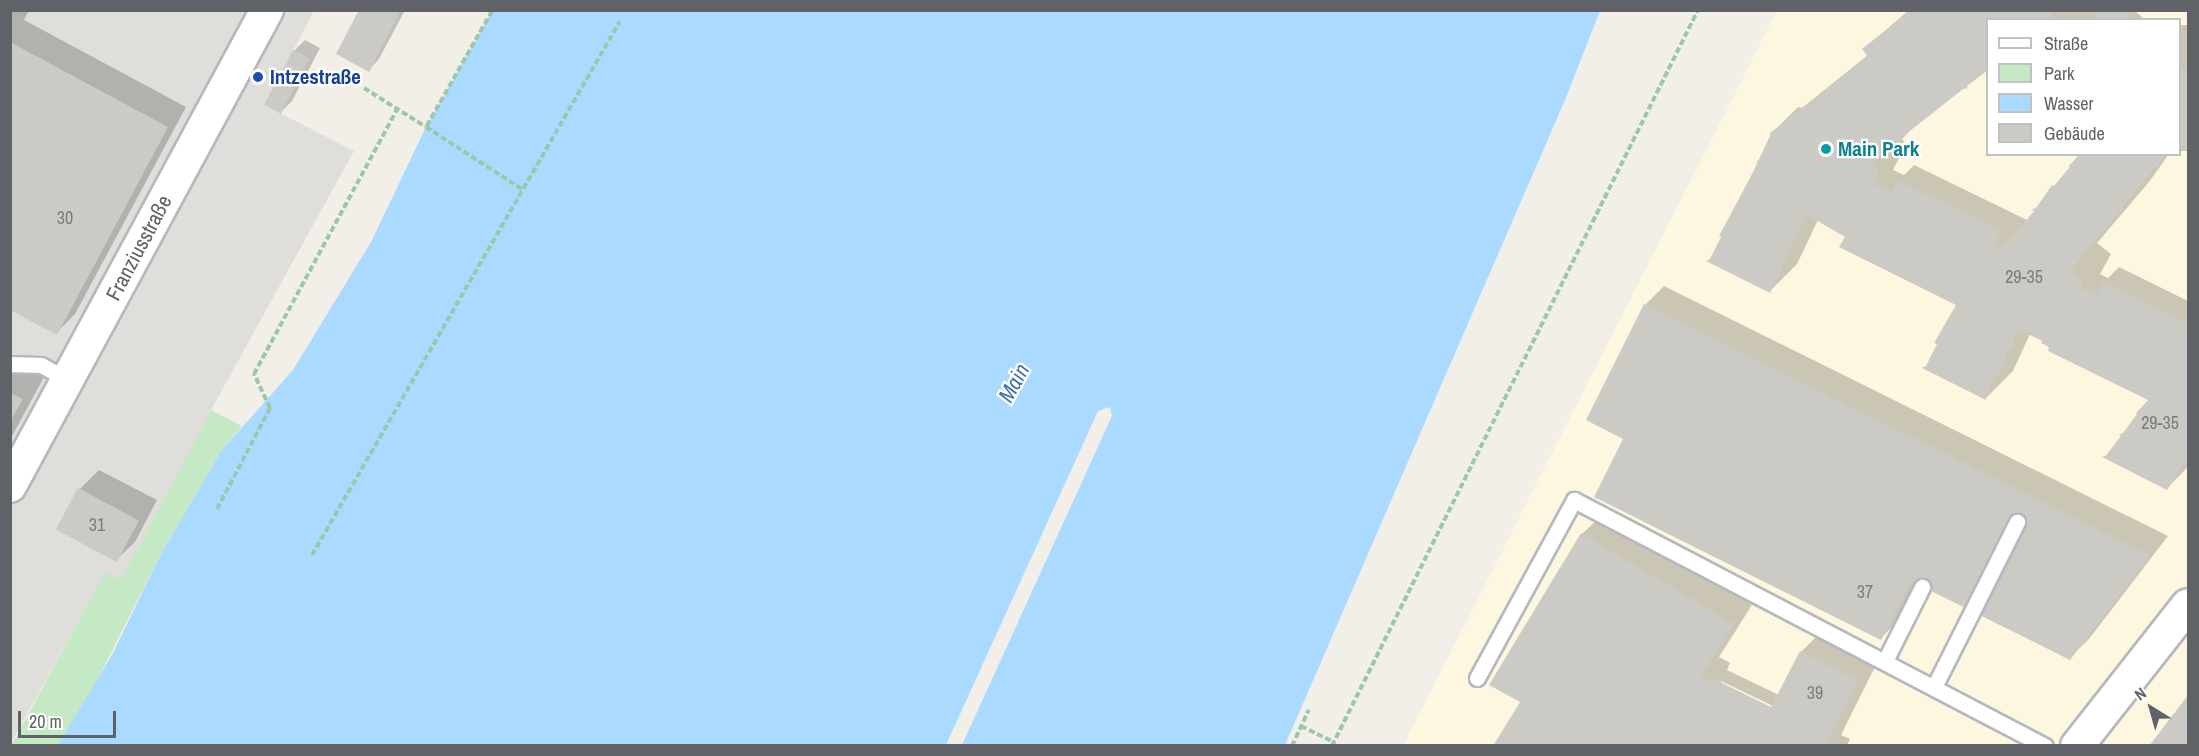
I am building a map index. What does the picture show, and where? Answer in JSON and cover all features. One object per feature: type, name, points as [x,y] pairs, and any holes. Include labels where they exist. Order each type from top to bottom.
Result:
[{"type":"street","name":"Franziusstraße","points":[[10,486],[267,10]]},
{"type":"street","points":[[2077,746],[2188,605]]},
{"type":"lane","points":[[10,364],[41,365],[68,380]]},
{"type":"lane","points":[[1477,678],[1574,500],[2044,746]]},
{"type":"lane","points":[[1934,687],[2017,522]]},
{"type":"lane","points":[[1885,661],[1922,586]]},
{"type":"path","points":[[1301,726],[1334,744],[1698,10]]},
{"type":"path","points":[[426,127],[492,11]]},
{"type":"path","points":[[312,555],[620,21]]},
{"type":"path","points":[[364,88],[522,189]]},
{"type":"path","points":[[217,509],[270,408],[254,374],[397,109]]},
{"type":"path","points":[[1292,746],[1310,710]]},
{"type":"shaded area","points":[[11,11],[314,11],[264,105],[354,151],[211,410],[121,581],[105,573],[11,743]]},
{"type":"shaded area","points":[[1777,11],[2188,11],[2188,745],[1403,746]]},
{"type":"green space","points":[[211,410],[242,426],[221,451],[160,556],[89,696],[58,745],[11,746],[105,572],[121,580]]},
{"type":"water","name":"Main","points":[[492,11],[1600,11],[1565,100],[1285,745],[962,745],[1112,416],[1110,407],[1098,411],[946,745],[58,745],[113,653],[160,556],[221,451],[293,370],[371,242],[426,127]]},
{"type":"building","points":[[359,10],[401,10],[369,72],[336,54]]},
{"type":"building","points":[[1911,10],[2048,10],[2054,18],[1986,18],[1986,71],[1966,86],[1968,88],[1963,89],[1901,138],[1902,140],[1879,156],[1881,158],[1871,162],[1879,172],[1874,184],[1892,192],[1897,180],[2002,231],[1994,244],[2001,248],[2004,243],[2006,245],[2017,228],[2019,229],[2034,211],[2032,209],[2036,208],[2052,185],[2054,186],[2077,156],[2164,156],[2157,168],[2156,166],[2123,206],[2123,211],[2121,210],[2105,232],[2103,231],[2070,271],[2084,282],[2081,288],[2096,295],[2103,282],[2188,324],[2188,457],[2167,490],[2102,457],[2107,455],[2121,436],[2119,435],[2123,433],[2148,400],[2048,351],[2049,347],[2041,343],[2042,341],[2020,330],[2017,331],[1999,375],[1996,374],[1986,400],[1922,368],[1926,366],[1937,344],[1934,343],[1956,305],[1839,247],[1845,237],[1809,216],[1805,217],[1770,293],[1706,261],[1710,259],[1721,237],[1719,236],[1758,163],[1756,162],[1760,159],[1770,133],[1868,57],[1862,49]]},
{"type":"building","points":[[2099,10],[2123,10],[2132,18],[2095,18]]},
{"type":"building","points":[[10,42],[168,127],[57,335],[10,310]]},
{"type":"building","points":[[293,50],[310,59],[281,114],[264,105]]},
{"type":"building","points":[[2181,67],[2188,73],[2188,151],[2181,147]]},
{"type":"building","points":[[1644,304],[2150,555],[2070,660],[1911,581],[1881,640],[1594,497],[1623,439],[1586,420]]},
{"type":"building","points":[[10,393],[23,399],[10,422]]},
{"type":"building","points":[[78,488],[139,520],[117,562],[56,529]]},
{"type":"building","points":[[1581,533],[1734,624],[1701,676],[1712,682],[1714,679],[1771,707],[1800,651],[1858,680],[1825,746],[1493,746],[1520,702],[1489,685]]},
{"type":"building","points":[[2188,695],[2188,746],[2149,746]]},
{"type":"place","name":"Intzestraße","points":[[258,77]]},
{"type":"place","name":"Main Park","points":[[1826,149]]}]
